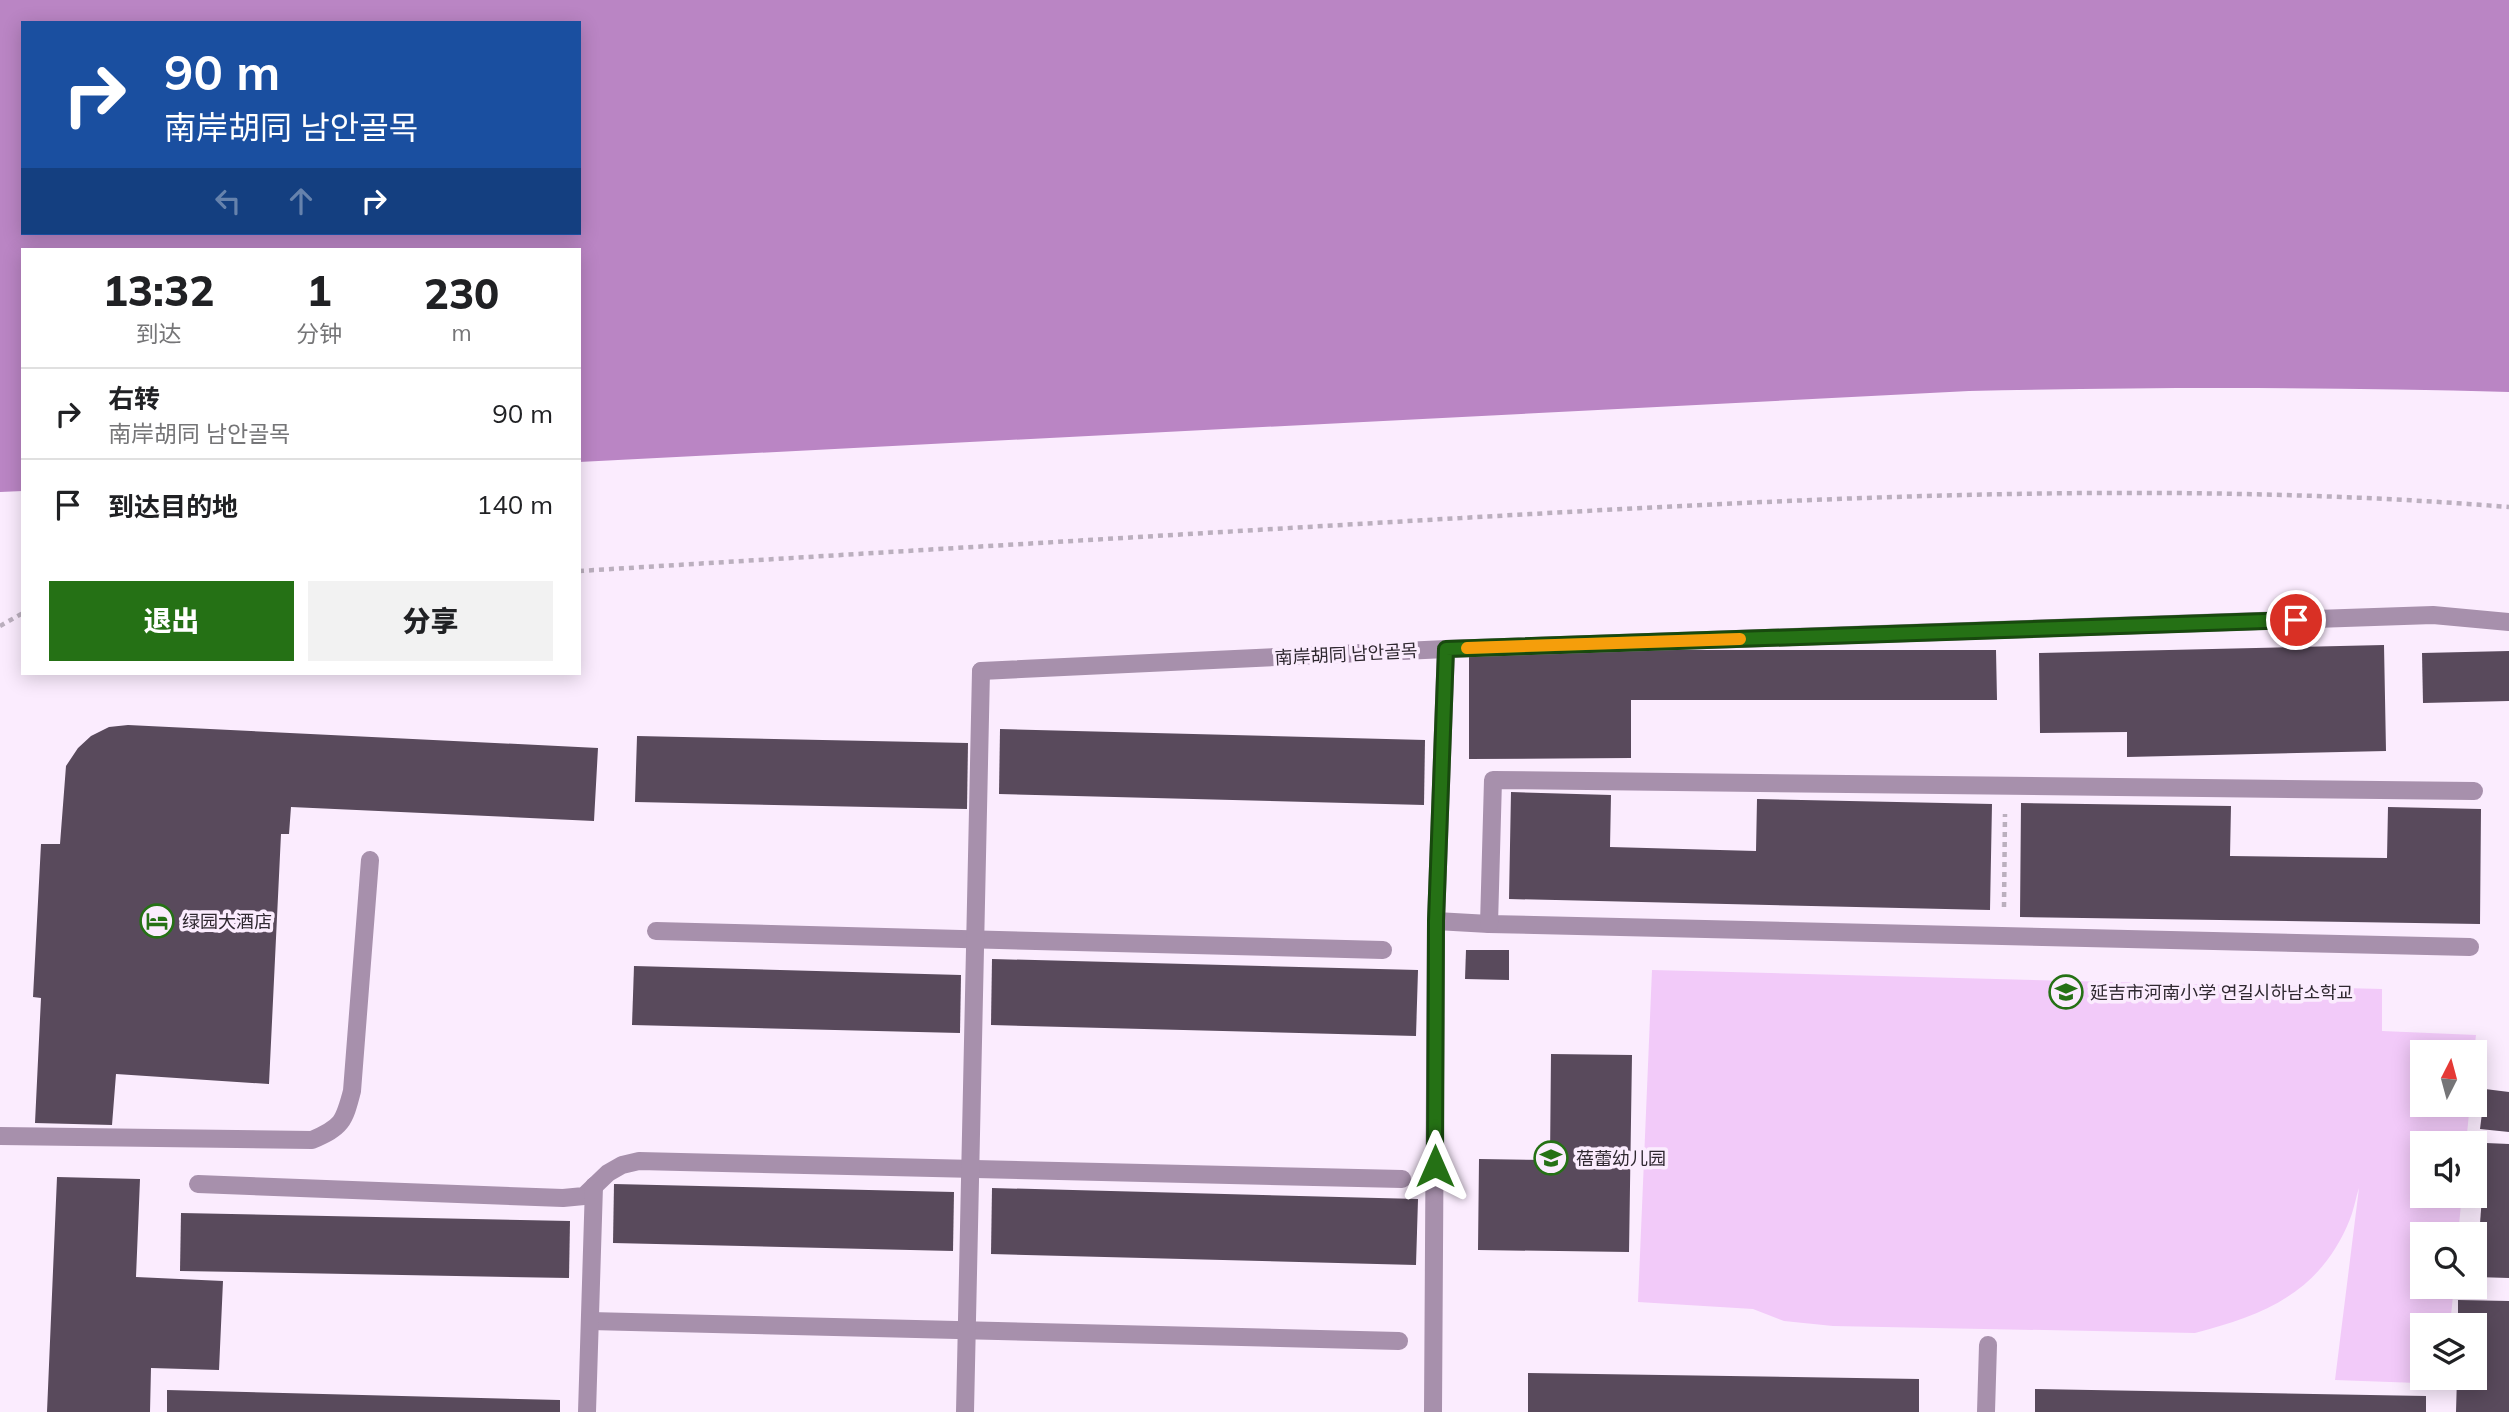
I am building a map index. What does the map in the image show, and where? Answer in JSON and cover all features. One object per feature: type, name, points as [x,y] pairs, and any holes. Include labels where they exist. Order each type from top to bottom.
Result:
[{"type":"street","name":"南岸胡同 남안골목","points":[[975,939],[981,671],[1446,649],[2433,615],[2509,622]]},
{"type":"street","points":[[1433,1412],[1436,921],[1446,649]]},
{"type":"street","points":[[1489,924],[1493,780],[2474,791]]},
{"type":"street","points":[[0,1136],[312,1140],[335,1130],[346,1113],[352,1091],[370,860]]},
{"type":"street","points":[[1436,921],[2470,947]]},
{"type":"street","points":[[656,931],[1383,950]]},
{"type":"street","points":[[965,1412],[975,939]]},
{"type":"street","points":[[198,1184],[563,1198],[584,1196],[622,1165],[639,1161],[1402,1179]]},
{"type":"street","points":[[587,1412],[594,1186]]},
{"type":"street","points":[[590,1321],[1399,1341]]},
{"type":"street","points":[[1986,1412],[1988,1345]]},
{"type":"path","points":[[581,571],[1684,505],[1981,494],[2347,498],[2509,507]]},
{"type":"path","points":[[0,626],[21,614]]},
{"type":"path","points":[[2003,936],[2006,786]]},
{"type":"shaded area","points":[[0,0],[2509,0],[2509,392],[2239,388],[1969,391],[581,462],[581,248],[21,248],[21,491],[0,492]]},
{"type":"shaded area","points":[[1652,970],[2382,989],[2382,1031],[2476,1035],[2475,1040],[2410,1040],[2410,1117],[2469,1117],[2467,1131],[2410,1131],[2410,1208],[2461,1208],[2459,1222],[2410,1222],[2410,1299],[2453,1299],[2451,1313],[2410,1313],[2410,1383],[2335,1380],[2359,1188],[2350,1219],[2338,1244],[2307,1282],[2288,1297],[2267,1308],[2245,1318],[2195,1333],[1833,1326],[1784,1321],[1753,1309],[1638,1302]]},
{"type":"building","points":[[2384,645],[2386,751],[2127,757],[2127,732],[2040,733],[2039,653]]},
{"type":"building","points":[[1469,650],[1996,650],[1997,700],[1631,700],[1631,758],[1469,759]]},
{"type":"building","points":[[2509,651],[2509,701],[2423,703],[2422,653]]},
{"type":"building","name":"绿园大酒店","points":[[128,725],[598,748],[594,821],[291,807],[289,834],[281,834],[269,1084],[116,1074],[112,1125],[35,1123],[41,998],[33,997],[41,844],[60,844],[66,766],[78,748],[91,736],[109,727]]},
{"type":"building","points":[[1000,729],[1425,740],[1424,805],[999,794]]},
{"type":"building","points":[[637,736],[968,743],[967,809],[635,802]]},
{"type":"building","points":[[1511,792],[1611,795],[1610,847],[1756,851],[1757,799],[1992,804],[1990,910],[1509,899]]},
{"type":"building","points":[[2021,803],[2231,806],[2230,856],[2387,858],[2388,807],[2481,809],[2480,924],[2020,917]]},
{"type":"building","points":[[1466,950],[1509,950],[1509,980],[1465,979]]},
{"type":"building","points":[[992,959],[1418,970],[1416,1036],[991,1025]]},
{"type":"building","points":[[634,966],[961,975],[960,1033],[632,1025]]},
{"type":"building","points":[[1551,1054],[1632,1055],[1629,1252],[1478,1250],[1479,1159],[1550,1160]]},
{"type":"building","points":[[2487,1089],[2509,1092],[2509,1132],[2480,1129],[2482,1117],[2487,1117]]},
{"type":"building","points":[[2487,1143],[2509,1144],[2509,1278],[2487,1277],[2487,1222],[2480,1222],[2481,1208],[2487,1208]]},
{"type":"building","points":[[57,1177],[140,1179],[136,1277],[223,1281],[219,1370],[151,1368],[150,1412],[47,1412]]},
{"type":"building","points":[[614,1184],[954,1192],[953,1251],[613,1243]]},
{"type":"building","points":[[992,1188],[1418,1199],[1416,1265],[991,1254]]},
{"type":"building","points":[[181,1213],[570,1221],[569,1278],[180,1271]]},
{"type":"building","points":[[2458,1300],[2509,1301],[2509,1412],[2456,1412],[2457,1390],[2487,1390],[2487,1313],[2458,1313]]},
{"type":"building","points":[[1528,1373],[1919,1379],[1919,1412],[1528,1412]]},
{"type":"building","points":[[2035,1389],[2426,1396],[2426,1412],[2035,1412]]},
{"type":"building","points":[[167,1390],[560,1400],[560,1412],[167,1412]]},
{"type":"slow traffic","points":[[1467,648],[1740,639]]},
{"type":"place","name":"绿园大酒店","points":[[157,921]]},
{"type":"place","name":"延吉市河南小学 연길시하남소학교","points":[[2066,992]]},
{"type":"place","name":"蓓蕾幼儿园","points":[[1551,1158]]},
{"type":"route","points":[[1435,1166],[1436,921],[1446,649],[2296,620]]}]
